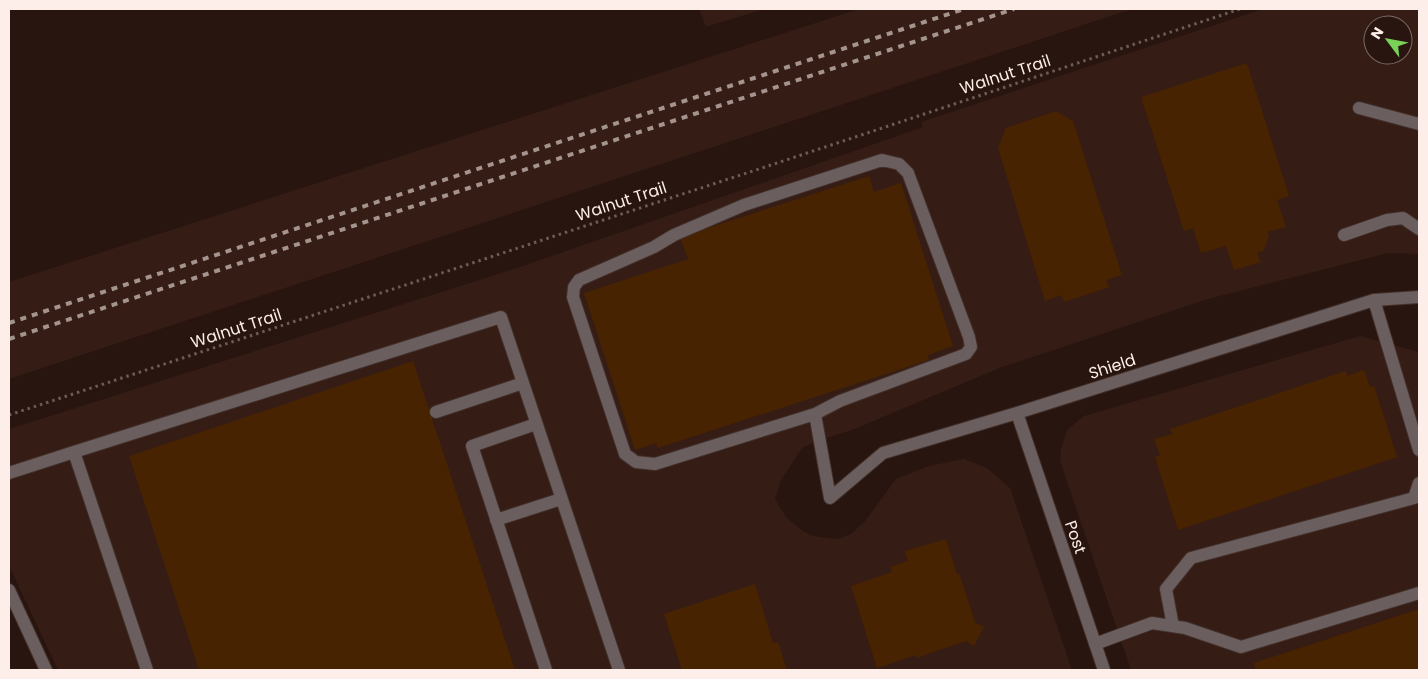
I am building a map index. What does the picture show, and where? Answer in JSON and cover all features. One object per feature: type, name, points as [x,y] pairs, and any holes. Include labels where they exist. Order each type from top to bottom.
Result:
[{"type":"street","points":[[1359,108],[1419,124]]},
{"type":"street","points":[[882,160],[900,164],[908,173],[969,337],[971,347],[966,354],[840,401],[815,414],[655,464],[636,462],[625,454],[573,297],[574,287],[579,280],[654,247],[674,234],[744,205],[882,160]]},
{"type":"street","points":[[1344,235],[1387,220],[1403,218],[1419,229]]},
{"type":"street","name":"Shield","points":[[815,414],[830,498],[884,453],[1374,300],[1419,297]]},
{"type":"street","points":[[1374,300],[1419,450]]},
{"type":"street","points":[[9,473],[501,317],[619,670]]},
{"type":"street","points":[[436,412],[523,383]]},
{"type":"street","name":"Post","points":[[1017,413],[1104,670]]},
{"type":"street","points":[[536,424],[472,446],[546,670]]},
{"type":"street","points":[[74,452],[147,670]]},
{"type":"street","points":[[1173,626],[1166,589],[1191,558],[1414,498],[1419,483]]},
{"type":"street","points":[[496,520],[562,498]]},
{"type":"street","points":[[9,590],[46,670]]},
{"type":"street","points":[[1095,644],[1152,623],[1185,628],[1240,647],[1419,593]]},
{"type":"path","name":"Walnut Trail","points":[[9,415],[784,161],[1240,9]]},
{"type":"shaded area","points":[[699,9],[764,9],[706,27]]},
{"type":"shaded area","points":[[859,9],[1132,9],[9,379],[9,282]]},
{"type":"shaded area","points":[[1263,9],[1419,9],[1419,254],[1388,253],[1208,299],[1002,367],[852,430],[802,448],[781,480],[775,499],[786,517],[803,531],[813,536],[838,539],[851,534],[865,521],[896,479],[929,466],[964,459],[987,468],[1010,488],[1072,670],[58,670],[9,566],[9,429],[520,267],[923,127],[921,122]]},
{"type":"shaded area","points":[[1360,336],[1419,352],[1419,670],[1131,670],[1060,461],[1061,448],[1068,429],[1084,416]]},
{"type":"building","points":[[1247,63],[1289,196],[1277,200],[1286,227],[1267,232],[1269,237],[1263,251],[1257,253],[1261,262],[1234,270],[1226,246],[1201,253],[1193,228],[1184,231],[1141,97]]},
{"type":"building","points":[[1056,111],[1073,121],[1122,275],[1106,280],[1109,287],[1064,302],[1061,295],[1045,301],[998,148],[1006,128]]},
{"type":"building","points":[[869,176],[874,192],[901,183],[953,346],[928,355],[929,360],[658,448],[656,443],[635,450],[584,293],[688,259],[680,237]]},
{"type":"building","points":[[413,361],[515,670],[199,670],[129,456]]},
{"type":"building","points":[[1364,370],[1370,387],[1374,386],[1397,457],[1178,530],[1155,457],[1160,455],[1154,439],[1172,434],[1170,429],[1346,371],[1347,376]]},
{"type":"building","points":[[946,539],[975,622],[984,627],[974,646],[966,641],[916,658],[916,655],[877,668],[851,586],[892,572],[890,567],[908,561],[905,551]]},
{"type":"building","points":[[755,584],[773,643],[778,642],[787,670],[682,670],[664,614]]},
{"type":"building","points":[[1419,609],[1419,670],[1256,670],[1254,663]]},
{"type":"railway","points":[[9,323],[964,9]]},
{"type":"railway","points":[[9,339],[1014,9]]}]
